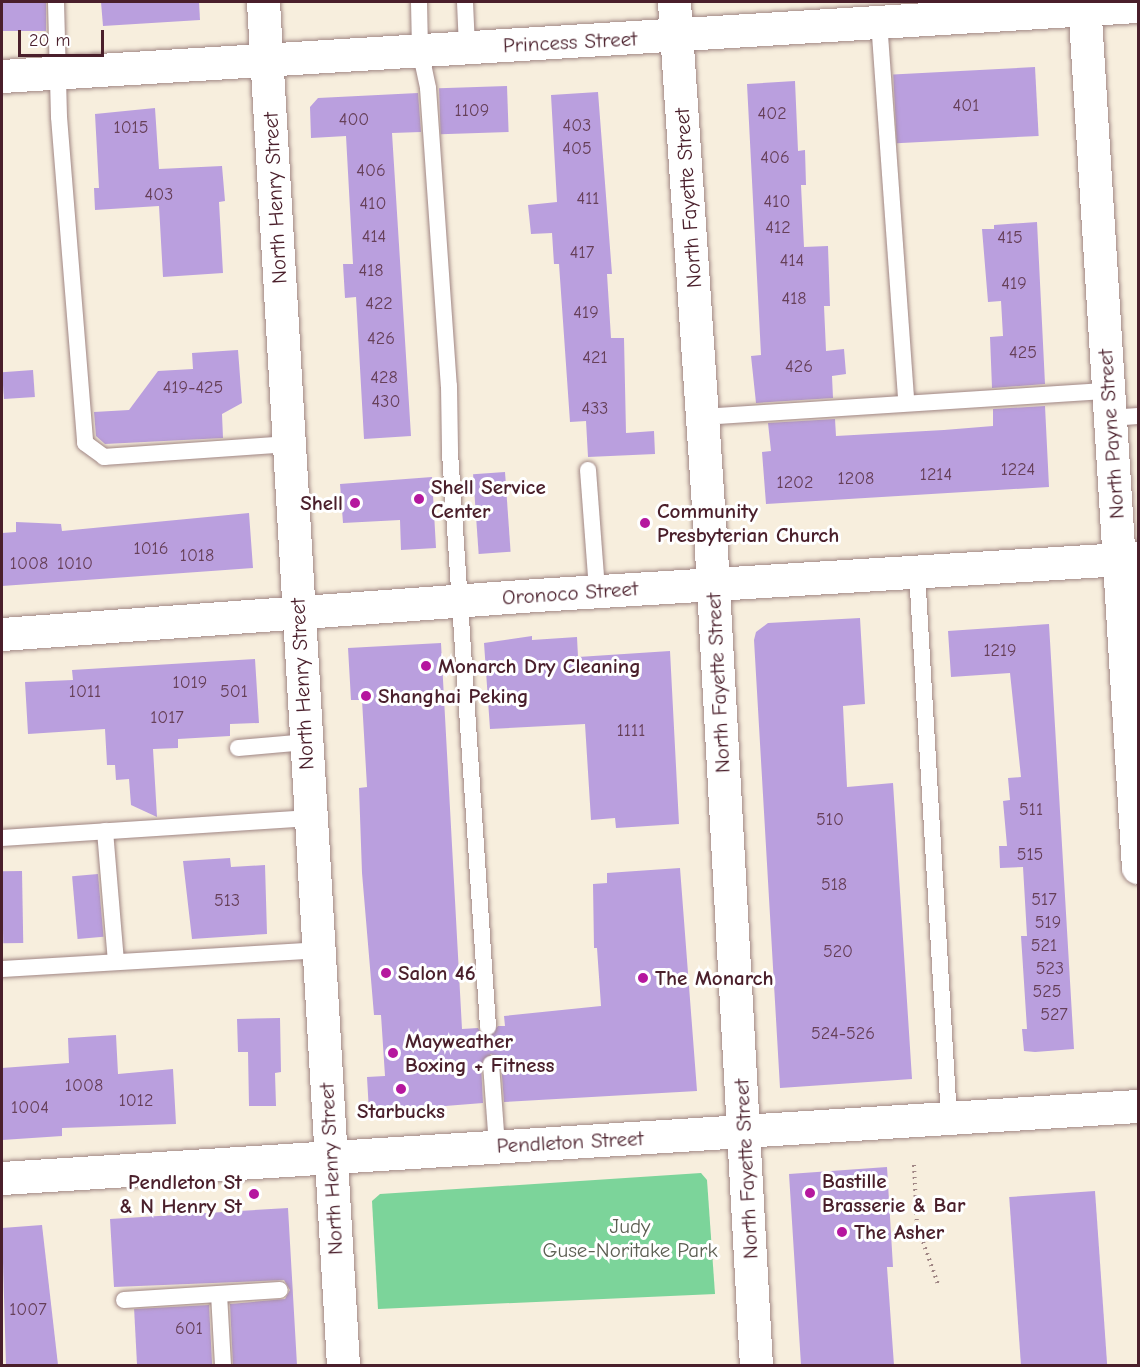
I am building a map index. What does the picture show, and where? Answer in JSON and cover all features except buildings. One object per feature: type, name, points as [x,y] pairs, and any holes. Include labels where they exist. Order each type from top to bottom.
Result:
[{"type":"main road","name":"North Henry Street","points":[[263,2],[343,1365]]},
{"type":"main road","name":"North Fayette Street","points":[[674,2],[702,417],[756,1365]]},
{"type":"main road","name":"Princess Street","points":[[2,76],[676,36],[1084,5],[1138,6]]},
{"type":"main road","name":"North Payne Street","points":[[1084,5],[1119,408],[1129,559],[1138,867]]},
{"type":"main road","name":"Oronoco Street","points":[[2,634],[597,591],[1129,559]]},
{"type":"main road","name":"Pendleton Street","points":[[2,1178],[1138,1106]]},
{"type":"lane","points":[[56,2],[59,117],[85,442],[104,457],[289,444]]},
{"type":"lane","points":[[418,2],[420,50],[428,88],[459,601],[489,1027]]},
{"type":"lane","points":[[465,2],[467,48]]},
{"type":"lane","points":[[879,21],[906,402]]},
{"type":"lane","points":[[702,417],[906,402],[1119,408]]},
{"type":"lane","points":[[588,470],[597,591]]},
{"type":"lane","points":[[917,572],[949,1118]]},
{"type":"lane","points":[[238,748],[306,742]]},
{"type":"lane","points":[[2,838],[310,818]]},
{"type":"lane","points":[[105,831],[116,962]]},
{"type":"lane","points":[[2,969],[318,950]]},
{"type":"lane","points":[[491,1064],[497,1145]]},
{"type":"lane","points":[[124,1300],[280,1290]]},
{"type":"lane","points":[[219,1294],[223,1365]]},
{"type":"path","points":[[914,1165],[917,1225],[938,1284]]},
{"type":"green space","name":"Judy Guse-Noritake Park","points":[[701,1173],[707,1180],[715,1294],[378,1309],[372,1201],[380,1194]]},
{"type":"place","name":"Shell Service Center","points":[[419,499]]},
{"type":"place","name":"Shell","points":[[355,503]]},
{"type":"place","name":"Community Presbyterian Church","points":[[645,523]]},
{"type":"place","name":"Monarch Dry Cleaning","points":[[426,666]]},
{"type":"place","name":"Shanghai Peking","points":[[366,696]]},
{"type":"place","name":"Salon 46","points":[[386,973]]},
{"type":"place","name":"The Monarch","points":[[643,978]]},
{"type":"place","name":"Mayweather Boxing + Fitness","points":[[393,1053]]},
{"type":"place","name":"Starbucks","points":[[401,1089]]},
{"type":"place","name":"Bastille Brasserie & Bar","points":[[810,1193]]},
{"type":"place","name":"Pendleton St & N Henry St","points":[[254,1194]]},
{"type":"place","name":"The Asher","points":[[842,1232]]}]
